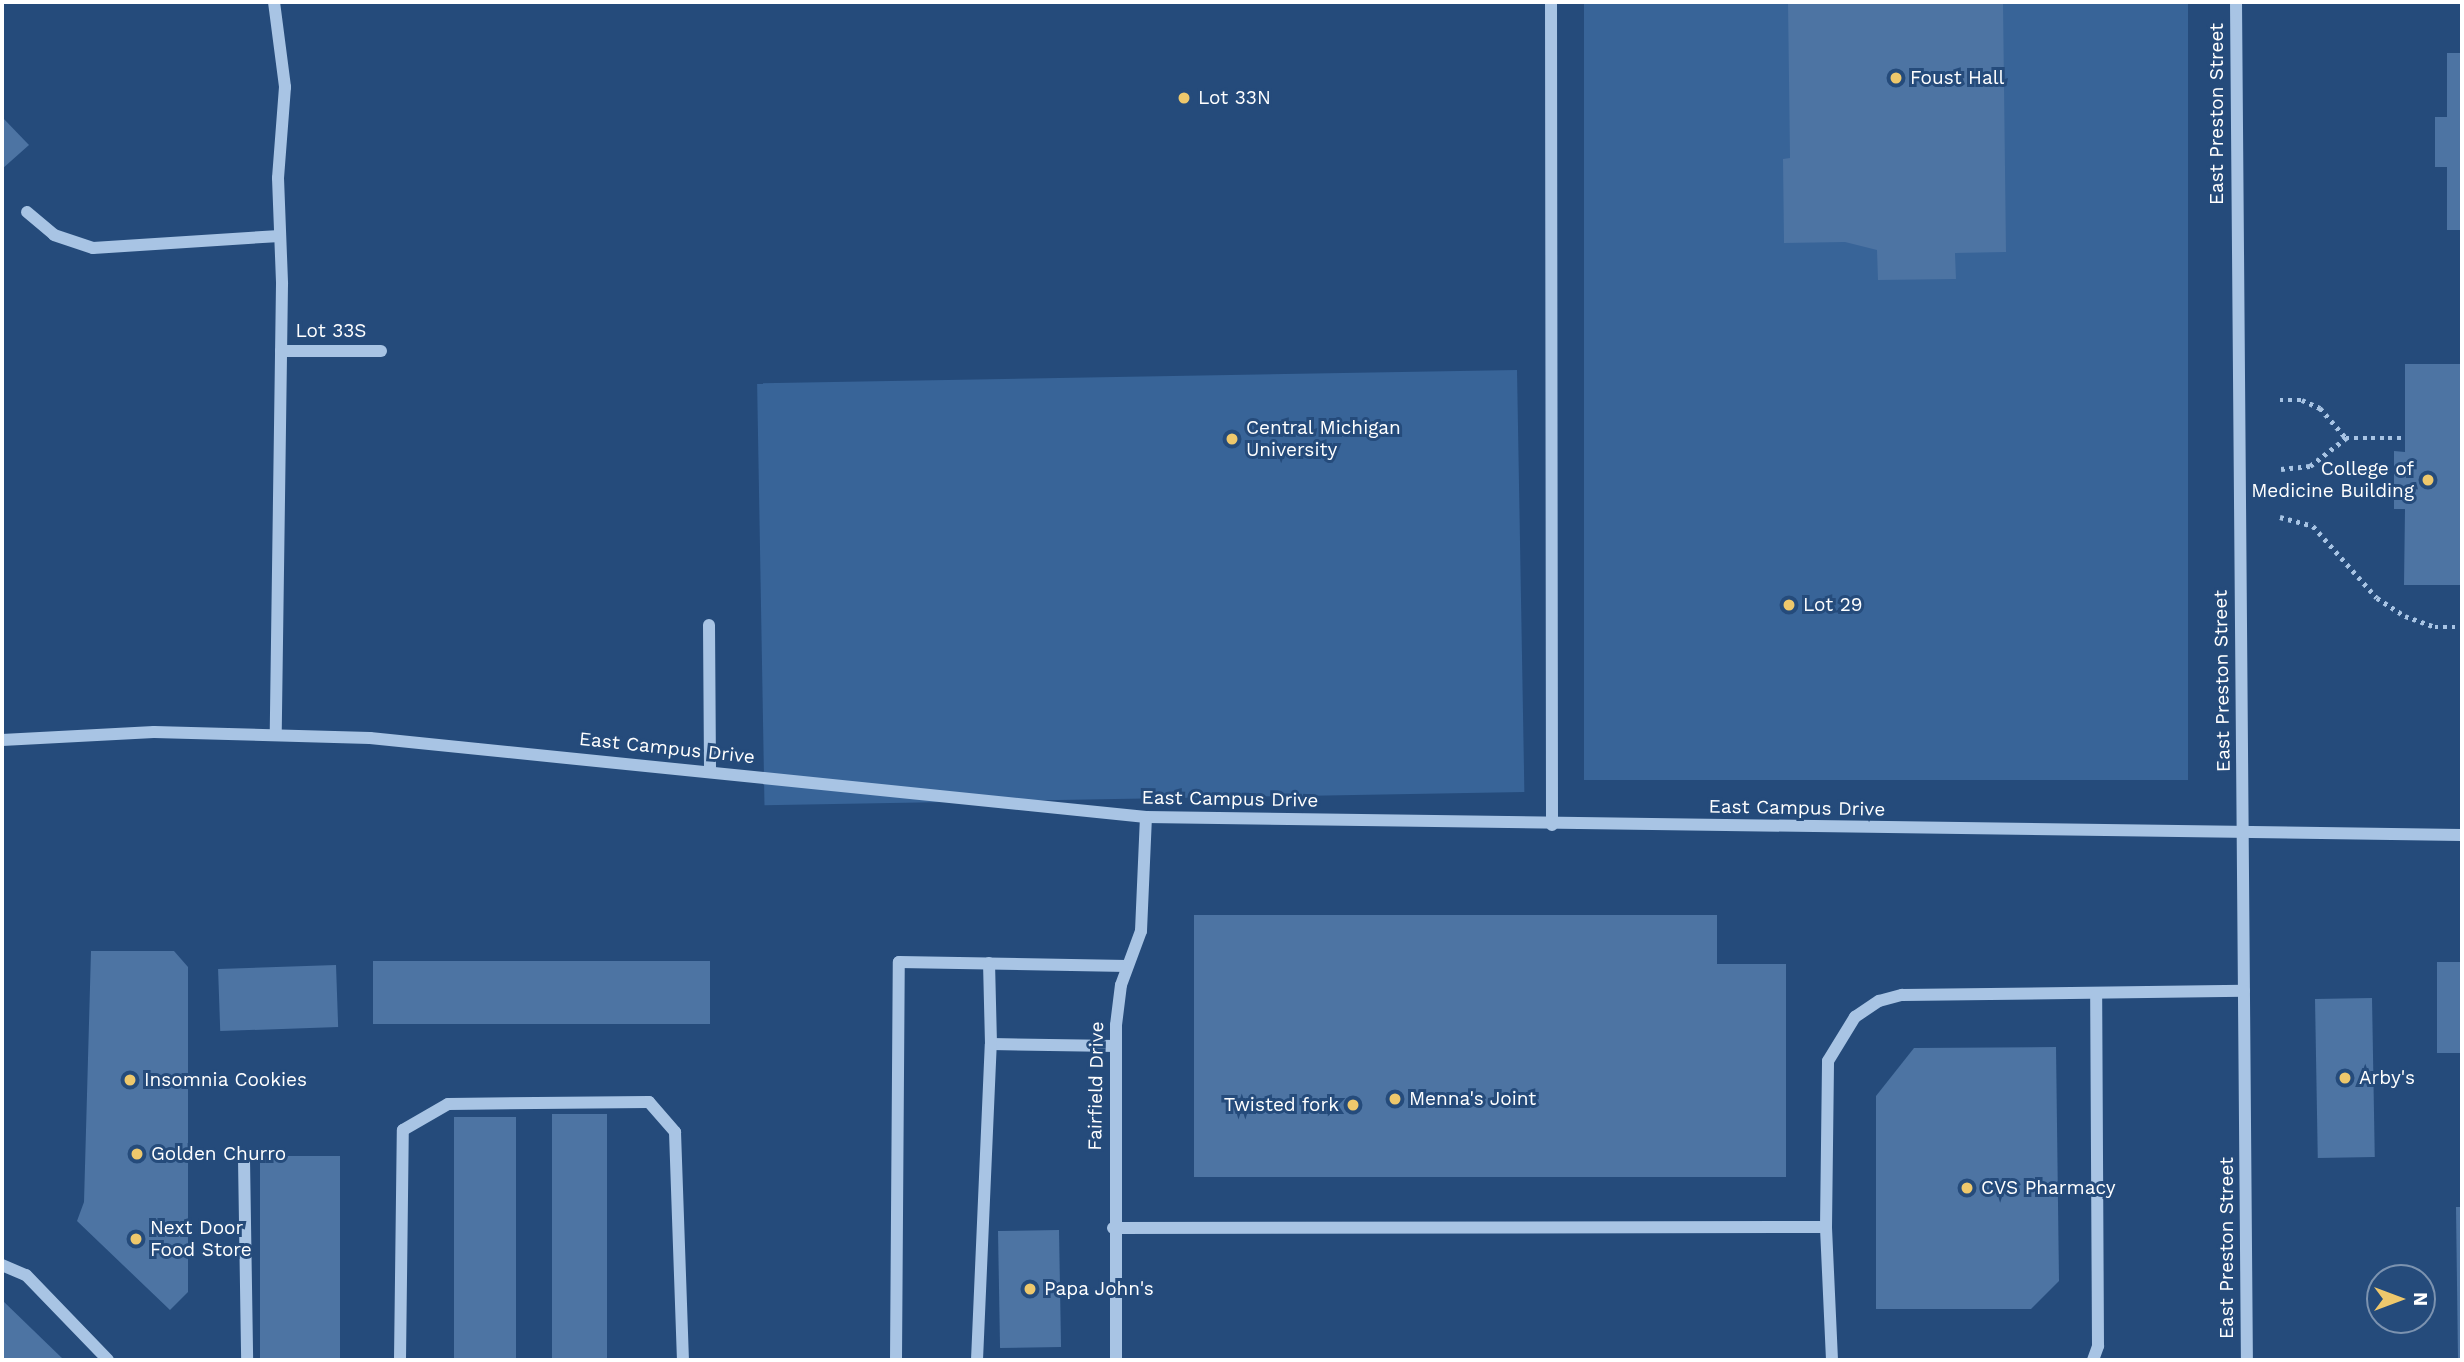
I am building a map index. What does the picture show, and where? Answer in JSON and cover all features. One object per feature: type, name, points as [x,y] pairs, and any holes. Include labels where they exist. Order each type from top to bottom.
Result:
[{"type":"street","points":[[274,2],[285,87],[278,178],[281,351],[276,732]]},
{"type":"street","points":[[1551,2],[1552,825]]},
{"type":"street","name":"East Preston Street","points":[[2236,2],[2247,1360]]},
{"type":"street","points":[[27,212],[54,236],[93,248],[280,236]]},
{"type":"street","name":"Lot 33S","points":[[281,351],[381,351]]},
{"type":"street","points":[[709,625],[710,772]]},
{"type":"street","name":"East Campus Drive","points":[[2,740],[129,732],[276,732],[710,772],[1146,817],[1552,825],[2462,835]]},
{"type":"street","name":"Fairfield Drive","points":[[1116,1360],[1113,1228],[1118,1004],[1127,966],[1141,931],[1146,817]]},
{"type":"street","points":[[896,1360],[899,962],[1127,966]]},
{"type":"street","points":[[977,1360],[991,1044],[989,963]]},
{"type":"street","points":[[1832,1360],[1826,1227],[1828,1061],[1855,1017],[1879,1001],[1902,995],[2096,995],[2244,991]]},
{"type":"street","points":[[2093,1360],[2098,1346],[2096,995]]},
{"type":"street","points":[[991,1044],[1116,1046]]},
{"type":"street","points":[[400,1360],[403,1130],[448,1104],[649,1102],[675,1132],[683,1360]]},
{"type":"street","points":[[244,1159],[247,1360]]},
{"type":"street","points":[[1113,1228],[1826,1227]]},
{"type":"street","points":[[2,1265],[26,1275],[108,1360]]},
{"type":"path","points":[[2280,400],[2302,400],[2320,408],[2346,438]]},
{"type":"path","points":[[2281,469],[2310,466],[2346,438],[2404,438]]},
{"type":"path","points":[[2280,517],[2313,526],[2377,598],[2405,617],[2435,627],[2462,627]]},
{"type":"shaded area","points":[[1584,2],[2188,2],[2188,780],[1584,780]]},
{"type":"shaded area","points":[[1517,370],[1524,792],[764,805],[757,383]]},
{"type":"building","name":"Foust Hall","points":[[1788,2],[2003,2],[2006,252],[1955,253],[1956,279],[1878,280],[1877,250],[1845,242],[1784,243],[1783,159],[1790,158]]},
{"type":"building","points":[[2447,53],[2462,53],[2462,230],[2447,230],[2447,167],[2435,167],[2435,117],[2447,117]]},
{"type":"building","points":[[2,117],[29,145],[2,169]]},
{"type":"building","name":"College of Medicine Building","points":[[2405,364],[2462,364],[2462,585],[2404,585],[2405,509],[2394,509],[2394,451],[2405,452]]},
{"type":"building","points":[[1194,915],[1717,915],[1717,964],[1786,964],[1786,1177],[1194,1177]]},
{"type":"building","points":[[91,951],[174,951],[188,967],[188,1292],[170,1310],[77,1221],[84,1202]]},
{"type":"building","points":[[373,961],[710,961],[710,1024],[373,1024]]},
{"type":"building","points":[[2437,962],[2462,962],[2462,1053],[2437,1053]]},
{"type":"building","points":[[336,965],[338,1027],[220,1031],[218,969]]},
{"type":"building","name":"Arby's","points":[[2372,998],[2375,1157],[2318,1158],[2315,999]]},
{"type":"building","name":"CVS Pharmacy","points":[[2056,1047],[2059,1281],[2031,1309],[1876,1309],[1876,1096],[1914,1048]]},
{"type":"building","points":[[552,1114],[607,1114],[607,1360],[552,1360]]},
{"type":"building","points":[[454,1117],[516,1117],[516,1360],[454,1360]]},
{"type":"building","points":[[260,1156],[340,1156],[340,1360],[260,1360]]},
{"type":"building","points":[[2456,1207],[2462,1207],[2462,1360],[2458,1360]]},
{"type":"building","name":"Papa John's","points":[[1059,1230],[1061,1347],[1000,1348],[998,1231]]},
{"type":"building","points":[[2,1300],[64,1360],[2,1360]]},
{"type":"place","name":"Foust Hall","points":[[1896,78]]},
{"type":"place","name":"Lot 33N","points":[[1184,98]]},
{"type":"place","name":"Central Michigan University","points":[[1232,439]]},
{"type":"place","name":"College of Medicine Building","points":[[2428,480]]},
{"type":"place","name":"Lot 29","points":[[1789,605]]},
{"type":"place","name":"Arby's","points":[[2345,1078]]},
{"type":"place","name":"Insomnia Cookies","points":[[130,1080]]},
{"type":"place","name":"Menna's Joint","points":[[1395,1099]]},
{"type":"place","name":"Twisted fork","points":[[1353,1105]]},
{"type":"place","name":"Golden Churro","points":[[137,1154]]},
{"type":"place","name":"CVS Pharmacy","points":[[1967,1188]]},
{"type":"place","name":"Next Door Food Store","points":[[136,1239]]},
{"type":"place","name":"Papa John's","points":[[1030,1289]]}]
